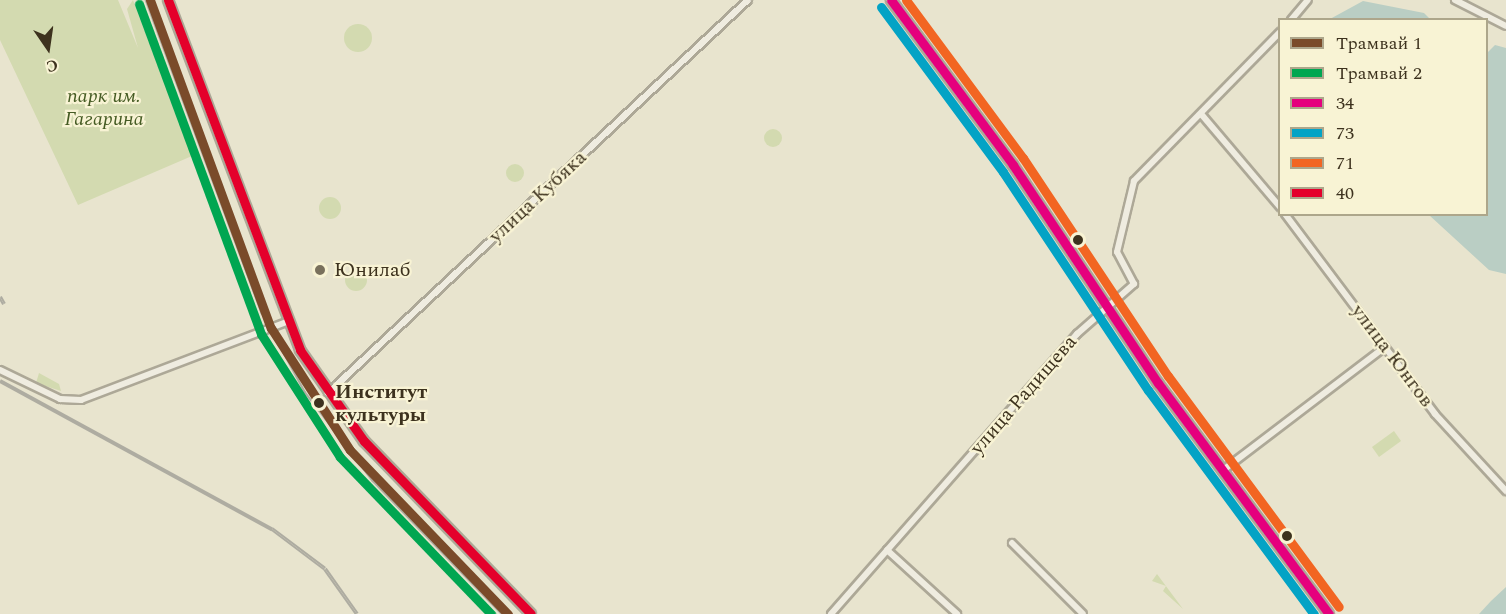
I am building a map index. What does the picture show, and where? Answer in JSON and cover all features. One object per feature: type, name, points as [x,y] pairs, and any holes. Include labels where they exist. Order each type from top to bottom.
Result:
[{"type":"main road","points":[[168,0],[286,322],[327,393],[387,466],[531,614]]},
{"type":"main road","points":[[891,0],[1013,165],[1104,307],[1329,614]]},
{"type":"street","name":"улица Кубяка","points":[[327,393],[748,0]]},
{"type":"street","points":[[1293,18],[1308,0]]},
{"type":"street","points":[[1455,0],[1506,26]]},
{"type":"street","points":[[1278,34],[1202,115],[1278,205]]},
{"type":"street","name":"улица Радищева","points":[[831,614],[1104,307],[1134,284],[1117,256],[1134,181],[1202,115]]},
{"type":"street","name":"улица Юнгов","points":[[1287,216],[1435,414],[1506,491]]},
{"type":"street","points":[[0,370],[71,401],[286,322]]},
{"type":"street","points":[[1222,471],[1385,347]]},
{"type":"street","points":[[1012,543],[1083,614]]},
{"type":"street","points":[[887,550],[957,614]]},
{"type":"green space","name":"парк им. Гагарина","points":[[0,0],[118,0],[138,48],[127,9],[133,0],[192,156],[78,205],[0,40]]},
{"type":"green space","points":[[358,24],[368,28],[372,38],[368,48],[358,52],[348,48],[344,38],[348,28]]},
{"type":"green space","points":[[773,129],[779,132],[782,138],[779,144],[773,147],[767,144],[764,138],[767,132]]},
{"type":"green space","points":[[511,164],[519,164],[524,169],[522,180],[511,182],[506,177],[506,169]]},
{"type":"green space","points":[[330,197],[338,200],[341,208],[338,216],[330,219],[322,216],[319,208],[322,200]]},
{"type":"green space","points":[[356,269],[364,272],[367,280],[364,288],[356,291],[348,288],[345,280],[348,272]]},
{"type":"green space","points":[[39,373],[59,384],[61,391],[36,383]]},
{"type":"green space","points":[[1394,431],[1401,441],[1379,457],[1372,447]]},
{"type":"green space","points":[[1157,574],[1166,586],[1152,581]]},
{"type":"green space","points":[[1166,586],[1183,609],[1163,591]]},
{"type":"shaded area","points":[[1363,1],[1424,13],[1429,18],[1332,18]]},
{"type":"shaded area","points":[[1495,45],[1506,48],[1506,274],[1489,270],[1430,216],[1488,216],[1488,52]]},
{"type":"shaded area","points":[[1506,587],[1506,614],[1479,614],[1491,601]]},
{"type":"tram line","points":[[146,0],[262,313],[305,392],[373,481],[502,614]]},
{"type":"tram line","name":"1","points":[[150,0],[271,328],[350,450],[508,614]]},
{"type":"tram line","name":"2","points":[[139,4],[261,334],[340,457],[491,614]]},
{"type":"railway","points":[[0,297],[4,304]]},
{"type":"railway","points":[[0,381],[272,529],[325,569],[357,614]]},
{"type":"transit line","name":"40","points":[[168,0],[300,350],[364,441],[531,614]]},
{"type":"transit line","name":"34","points":[[891,0],[1013,165],[1158,383],[1329,614]]},
{"type":"transit line","name":"71","points":[[906,0],[1023,158],[1168,376],[1339,607]]},
{"type":"transit line","name":"73","points":[[881,7],[1003,172],[1148,390],[1314,614]]},
{"type":"place","name":"Юнилаб","points":[[320,270]]},
{"type":"place","name":"Институт культуры","points":[[319,403]]}]
